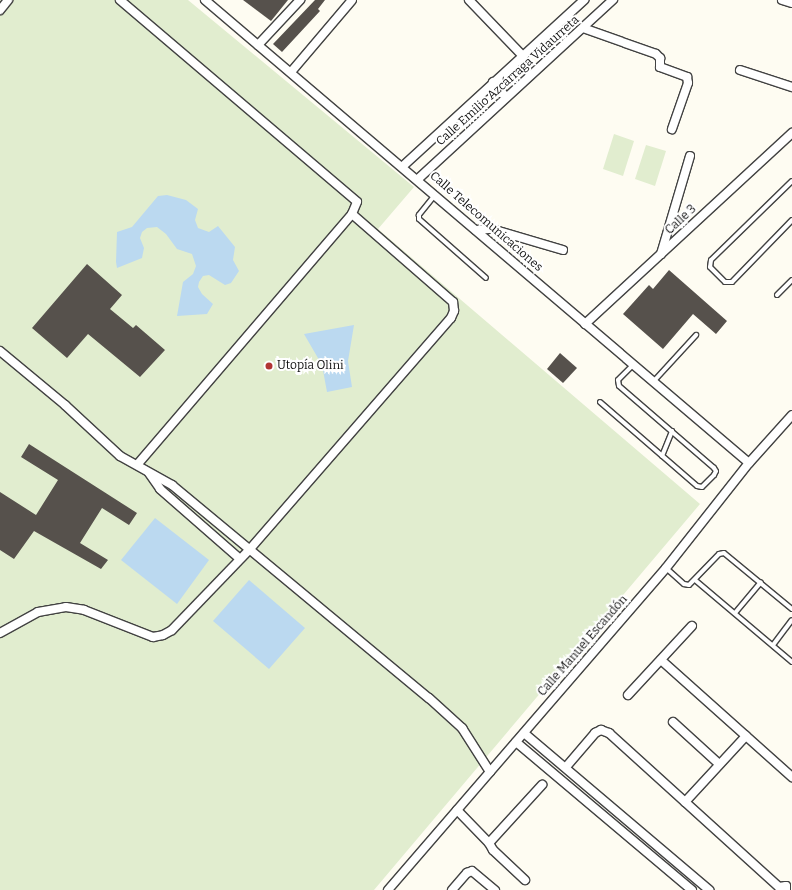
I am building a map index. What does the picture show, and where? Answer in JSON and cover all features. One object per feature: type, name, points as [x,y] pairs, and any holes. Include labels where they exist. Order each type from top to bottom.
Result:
[{"type":"street","points":[[0,10],[8,0]]},
{"type":"street","points":[[120,0],[357,202],[352,214],[137,465]]},
{"type":"street","name":"Calle Telecomunicaciones","points":[[205,0],[436,194],[585,324],[749,463]]},
{"type":"street","points":[[258,46],[300,0]]},
{"type":"street","points":[[291,72],[352,0]]},
{"type":"street","points":[[469,0],[522,55]]},
{"type":"street","name":"Calle Emilio Azcárraga Vidaurreta","points":[[403,166],[522,55],[584,0]]},
{"type":"street","name":"Calle Emilio Azcárraga Vidaurreta","points":[[418,179],[613,0]]},
{"type":"street","points":[[782,0],[792,3]]},
{"type":"street","points":[[583,28],[656,54],[660,58],[660,67],[687,77],[688,83],[672,129]]},
{"type":"street","points":[[740,70],[792,87]]},
{"type":"street","points":[[493,82],[506,97]]},
{"type":"street","name":"Calle 3","points":[[585,324],[792,133]]},
{"type":"street","points":[[661,254],[690,156]]},
{"type":"street","points":[[0,633],[38,612],[66,607],[84,610],[152,636],[163,635],[172,630],[250,549],[454,311],[453,302],[352,214]]},
{"type":"street","points":[[476,230],[492,229],[563,250]]},
{"type":"street","points":[[0,351],[65,405],[120,456],[172,485],[449,715],[472,740],[490,772]]},
{"type":"street","name":"Calle Manuel Escandón","points":[[388,890],[666,568],[749,463],[792,415]]},
{"type":"street","points":[[148,472],[160,489],[240,559]]},
{"type":"street","points":[[628,695],[692,626]]},
{"type":"street","points":[[661,660],[792,777]]},
{"type":"street","points":[[673,722],[719,764]]},
{"type":"street","points":[[566,767],[595,733],[605,731],[784,887]]},
{"type":"street","points":[[524,732],[709,890]]},
{"type":"street","points":[[685,802],[746,736]]},
{"type":"street","points":[[516,742],[692,890]]},
{"type":"street","points":[[489,843],[542,785]]},
{"type":"street","points":[[458,810],[489,843],[493,850],[525,880]]},
{"type":"street","points":[[635,842],[642,834]]},
{"type":"street","points":[[452,890],[467,873],[472,871],[495,890]]},
{"type":"lane","points":[[792,181],[711,260],[710,268],[725,282],[732,282],[792,220]]},
{"type":"lane","points":[[436,194],[419,215],[419,219],[486,278]]},
{"type":"lane","points":[[777,296],[792,280]]},
{"type":"lane","points":[[653,382],[696,335]]},
{"type":"lane","points":[[600,402],[699,487],[703,486],[716,473],[714,468],[619,386],[618,380],[633,364]]},
{"type":"lane","points":[[662,456],[672,431]]},
{"type":"lane","points":[[666,568],[686,585],[695,580],[719,554],[724,553],[792,609]]},
{"type":"lane","points":[[695,580],[792,662]]},
{"type":"lane","points":[[735,613],[761,582]]},
{"type":"lane","points":[[773,645],[792,620]]},
{"type":"green space","name":"Utopía Olini","points":[[0,0],[188,0],[414,187],[378,229],[700,504],[374,890],[0,890]]},
{"type":"green space","points":[[614,134],[634,141],[623,176],[603,169]]},
{"type":"green space","points":[[646,145],[666,151],[655,186],[635,179]]},
{"type":"water","points":[[167,195],[186,200],[198,209],[195,220],[198,228],[209,232],[218,226],[235,247],[233,260],[239,271],[231,283],[225,285],[209,275],[203,276],[199,282],[198,287],[202,294],[213,304],[207,314],[177,316],[183,282],[193,274],[196,266],[192,254],[177,249],[166,234],[157,227],[147,228],[142,232],[140,238],[144,248],[142,258],[117,268],[117,232],[132,227],[158,196]]},
{"type":"water","points":[[354,325],[348,361],[352,387],[327,392],[322,365],[304,334]]},
{"type":"water","points":[[155,518],[209,560],[177,604],[121,560]]},
{"type":"water","points":[[249,580],[305,628],[269,669],[213,621]]},
{"type":"building","points":[[243,0],[288,0],[271,21]]},
{"type":"building","points":[[315,0],[325,0],[318,9],[320,11],[282,52],[273,44]]},
{"type":"building","points":[[87,264],[122,295],[110,309],[133,328],[136,325],[165,350],[140,377],[88,334],[67,358],[32,328]]},
{"type":"building","points":[[669,270],[727,321],[716,334],[693,314],[663,349],[623,314],[649,285],[653,289]]},
{"type":"building","points":[[560,353],[577,368],[563,383],[547,369]]},
{"type":"building","points":[[29,444],[137,513],[129,525],[102,508],[80,543],[108,560],[101,569],[34,531],[14,559],[0,550],[0,492],[36,515],[58,480],[21,457]]},
{"type":"place","name":"Utopía Olini","points":[[269,366]]}]
